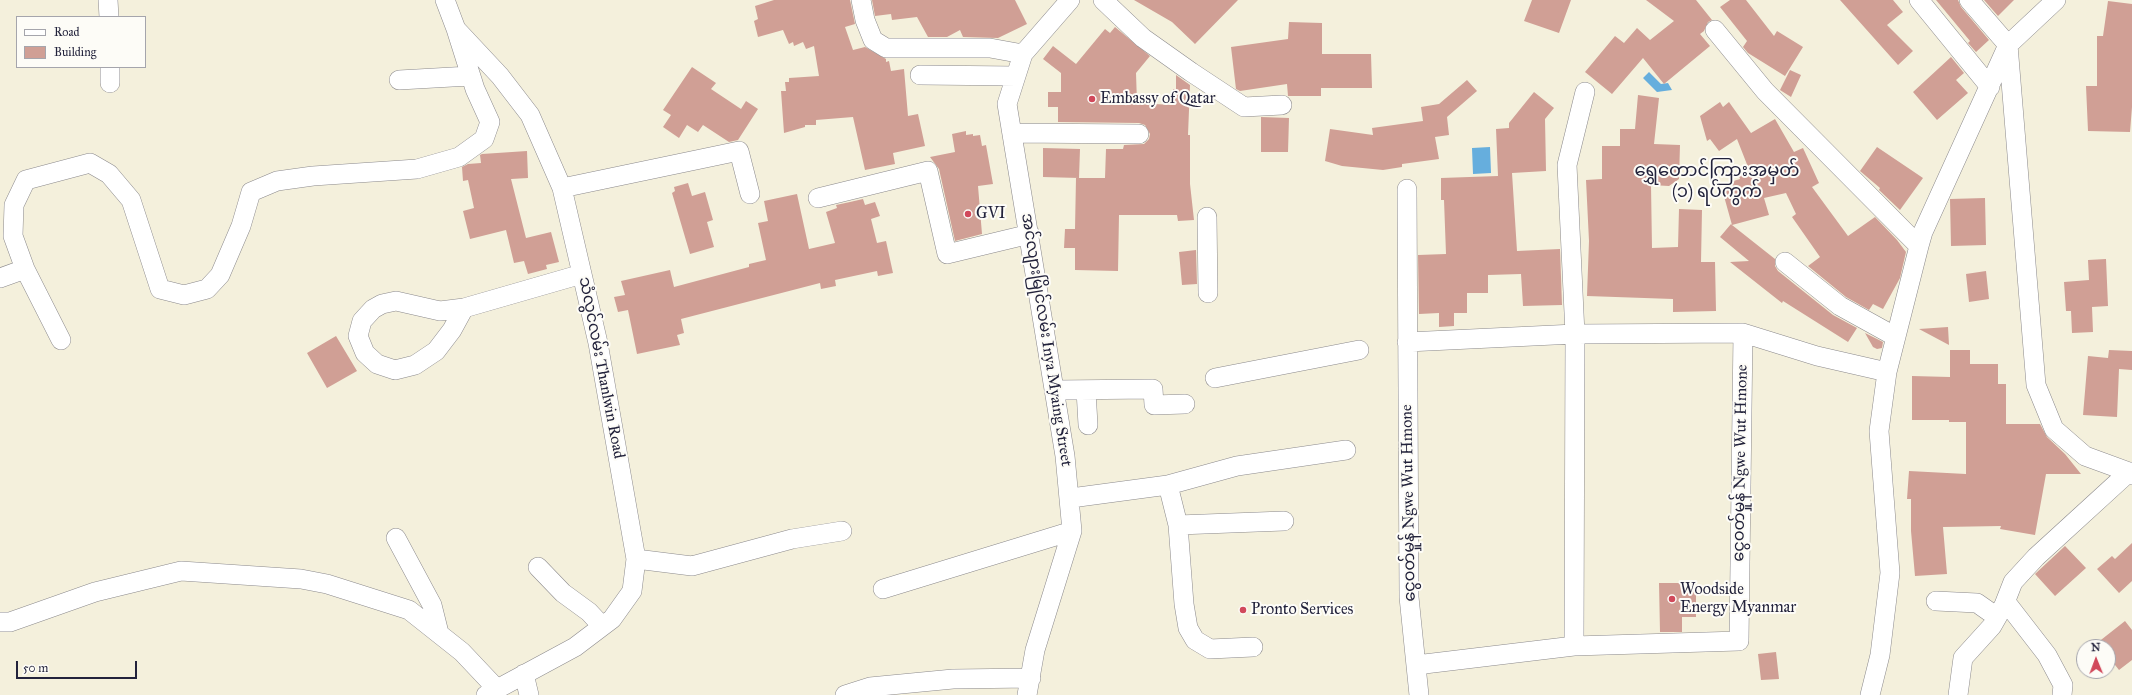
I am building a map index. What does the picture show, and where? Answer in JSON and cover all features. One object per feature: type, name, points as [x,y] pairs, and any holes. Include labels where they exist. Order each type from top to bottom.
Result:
[{"type":"street","points":[[108,0],[109,16]]},
{"type":"street","name":"သံလွင်လမ်း Thanlwin Road","points":[[445,0],[456,29],[500,76],[530,115],[562,188],[598,343],[636,559],[632,591],[612,619],[575,647],[491,691]]},
{"type":"street","points":[[861,0],[865,20],[873,40],[886,48],[990,48],[1023,54]]},
{"type":"street","name":"အင်လျားမြိုင်လမ်း Inya Myaing Street","points":[[1029,687],[1035,650],[1072,531],[1071,498],[1030,234],[1007,104],[1023,54],[1070,0]]},
{"type":"street","points":[[1103,0],[1143,38],[1244,107],[1282,105]]},
{"type":"street","points":[[1918,0],[1990,87]]},
{"type":"street","points":[[1958,695],[1962,658],[1992,626],[2014,582],[2036,557],[2131,473],[2085,456],[2054,429],[2036,385],[2008,45],[1969,0]]},
{"type":"street","points":[[1870,695],[1880,655],[1890,573],[1878,431],[1887,372],[1919,246],[1923,232],[2008,45],[2056,0]]},
{"type":"street","points":[[60,340],[25,268],[13,236],[14,205],[26,180],[90,163],[109,174],[132,200],[160,289],[184,295],[207,289],[220,275],[241,226],[251,192],[277,181],[313,176],[417,169],[458,158],[484,139],[490,122],[470,76],[456,29]]},
{"type":"street","points":[[1715,30],[1765,91],[1919,246]]},
{"type":"street","points":[[920,75],[1016,76]]},
{"type":"street","points":[[400,80],[470,76]]},
{"type":"street","points":[[1416,665],[1574,646],[1575,334],[1567,165],[1585,92]]},
{"type":"street","points":[[1012,133],[1139,134]]},
{"type":"street","points":[[562,188],[739,151],[750,194]]},
{"type":"street","points":[[818,198],[928,171],[947,254],[1030,234]]},
{"type":"street","name":"ငွေဝတ်မှုန် Ngwe Wut Hmone","points":[[1407,189],[1409,597],[1419,695]]},
{"type":"street","points":[[1207,217],[1208,293]]},
{"type":"street","points":[[1785,262],[1840,306],[1896,337]]},
{"type":"street","points":[[0,278],[25,268]]},
{"type":"street","points":[[464,308],[452,330],[436,351],[415,365],[395,370],[377,364],[365,353],[358,336],[362,321],[373,309],[382,304],[396,301],[440,311],[464,308],[582,274]]},
{"type":"street","points":[[1407,342],[1575,334],[1743,333],[1817,356],[1887,372]]},
{"type":"street","name":"ငွေဝတ်မှုန် Ngwe Wut Hmone","points":[[1574,646],[1739,641],[1743,333]]},
{"type":"street","points":[[1215,378],[1359,350]]},
{"type":"street","points":[[1055,390],[1153,389],[1154,405],[1185,404]]},
{"type":"street","points":[[1086,390],[1088,425]]},
{"type":"street","points":[[1071,498],[1168,485],[1237,466],[1346,450]]},
{"type":"street","points":[[1168,485],[1178,525],[1184,604],[1188,628],[1195,640],[1210,649],[1254,647]]},
{"type":"street","points":[[1178,525],[1284,521]]},
{"type":"street","points":[[636,559],[692,566],[792,538],[842,531]]},
{"type":"street","points":[[884,589],[1072,531]]},
{"type":"street","points":[[396,538],[432,605],[436,617],[438,634]]},
{"type":"street","points":[[538,567],[564,593],[589,612],[602,626]]},
{"type":"street","points":[[0,622],[10,622],[95,592],[181,571],[301,580],[327,584],[409,610],[462,652],[491,691]]},
{"type":"street","points":[[1936,601],[1977,603],[2001,609],[2047,655],[2063,685],[2062,695]]},
{"type":"street","points":[[524,674],[529,695]]},
{"type":"street","points":[[845,695],[870,687],[953,679],[1029,687]]},
{"type":"water","points":[[1649,72],[1661,84],[1668,83],[1672,90],[1657,92],[1643,78]]},
{"type":"water","points":[[1490,147],[1491,173],[1473,174],[1472,148]]},
{"type":"building","points":[[774,0],[850,0],[855,24],[845,27],[853,50],[865,47],[886,59],[886,62],[889,61],[891,71],[904,69],[908,116],[918,114],[925,146],[893,153],[895,164],[865,170],[853,117],[816,120],[816,125],[805,125],[805,127],[784,133],[781,91],[786,91],[785,82],[789,82],[789,78],[819,76],[814,46],[806,49],[803,42],[794,46],[793,42],[789,44],[783,30],[758,37],[754,21],[758,19],[755,6]]},
{"type":"building","points":[[872,0],[1015,0],[1027,24],[998,38],[963,37],[960,30],[947,37],[928,37],[917,17],[892,20],[891,14],[875,16]]},
{"type":"building","points":[[1134,0],[1238,0],[1195,44],[1172,22]]},
{"type":"building","points":[[1532,0],[1571,0],[1559,33],[1524,21]]},
{"type":"building","points":[[1646,0],[1696,0],[1712,20],[1708,22],[1704,31],[1700,34],[1710,46],[1664,84],[1643,58],[1612,94],[1585,72],[1615,36],[1624,43],[1637,28],[1650,40],[1674,21]]},
{"type":"building","points":[[1730,0],[1746,0],[1774,36],[1777,31],[1803,47],[1785,76],[1748,53],[1743,47],[1747,41],[1720,7]]},
{"type":"building","points":[[1840,0],[1893,0],[1903,12],[1887,25],[1913,51],[1898,65]]},
{"type":"building","points":[[1936,0],[1958,0],[1961,7],[1989,40],[1976,52],[1968,43],[1970,41]]},
{"type":"building","points":[[1984,0],[2014,0],[1998,16]]},
{"type":"building","points":[[2108,1],[2132,4],[2132,107],[2130,132],[2088,131],[2086,86],[2097,86],[2097,36],[2103,36]]},
{"type":"building","points":[[1289,22],[1322,23],[1322,54],[1371,54],[1372,88],[1321,88],[1321,96],[1288,96],[1287,84],[1240,91],[1236,89],[1231,47],[1288,39]]},
{"type":"building","points":[[1115,27],[1150,56],[1136,73],[1137,103],[1172,105],[1173,89],[1176,89],[1176,75],[1190,85],[1188,135],[1190,135],[1190,184],[1194,220],[1178,221],[1177,215],[1119,215],[1118,271],[1075,270],[1075,248],[1064,248],[1065,229],[1075,229],[1076,178],[1105,178],[1106,149],[1123,149],[1124,145],[1144,144],[1149,139],[1150,134],[1145,125],[1139,123],[1058,122],[1058,107],[1048,107],[1048,92],[1061,92],[1061,73],[1043,59],[1053,46],[1076,64],[1105,29],[1110,33]]},
{"type":"building","points":[[1951,57],[1964,73],[1956,80],[1968,93],[1937,120],[1913,92]]},
{"type":"building","points":[[692,67],[716,83],[711,89],[741,109],[746,101],[758,109],[738,140],[729,142],[703,125],[698,132],[687,125],[679,138],[663,127],[671,115],[663,110]]},
{"type":"building","points":[[1790,70],[1801,75],[1791,97],[1780,90]]},
{"type":"building","points":[[1467,80],[1477,91],[1447,117],[1449,135],[1435,137],[1439,159],[1402,164],[1402,167],[1383,170],[1342,166],[1325,161],[1330,129],[1373,135],[1372,128],[1423,121],[1421,107],[1439,104]]},
{"type":"building","points":[[1534,92],[1554,108],[1545,119],[1546,171],[1512,173],[1517,251],[1560,249],[1562,305],[1523,306],[1521,274],[1488,275],[1488,293],[1467,293],[1467,313],[1454,313],[1454,326],[1439,327],[1439,313],[1419,314],[1418,255],[1446,254],[1444,200],[1441,200],[1441,178],[1498,176],[1496,129],[1509,128],[1509,123]]},
{"type":"building","points":[[1638,95],[1659,98],[1654,144],[1680,145],[1679,179],[1669,186],[1651,185],[1652,248],[1678,247],[1679,209],[1702,210],[1701,262],[1715,262],[1716,311],[1673,312],[1673,299],[1587,296],[1589,241],[1586,180],[1602,179],[1602,146],[1620,146],[1620,129],[1635,129]]},
{"type":"building","points":[[1720,102],[1723,107],[1729,102],[1751,133],[1775,119],[1794,152],[1803,148],[1819,183],[1812,187],[1848,236],[1875,217],[1897,240],[1906,252],[1900,278],[1883,309],[1873,304],[1869,310],[1846,297],[1808,266],[1820,257],[1792,217],[1796,214],[1786,193],[1764,198],[1769,215],[1732,225],[1722,189],[1728,187],[1727,183],[1740,179],[1737,170],[1748,167],[1737,139],[1719,151],[1710,139],[1707,141],[1700,116]]},
{"type":"building","points":[[1261,117],[1289,118],[1288,152],[1261,152]]},
{"type":"building","points":[[966,131],[966,135],[980,135],[982,146],[986,145],[993,184],[978,186],[982,234],[955,241],[939,169],[930,157],[955,152],[952,134]]},
{"type":"building","points":[[1877,147],[1923,178],[1900,210],[1879,190],[1880,188],[1860,171]]},
{"type":"building","points":[[1043,148],[1080,149],[1079,178],[1043,177]]},
{"type":"building","points":[[527,151],[528,178],[511,179],[526,238],[551,232],[559,262],[546,265],[547,269],[528,274],[524,261],[514,263],[506,230],[470,239],[463,211],[474,208],[468,180],[463,181],[462,167],[468,164],[481,163],[480,155],[482,154]]},
{"type":"building","points":[[688,183],[692,196],[705,192],[713,220],[707,222],[714,247],[690,254],[672,193],[675,191],[674,187]]},
{"type":"building","points":[[797,194],[809,249],[835,243],[826,212],[837,208],[836,205],[863,199],[865,205],[875,202],[880,216],[871,219],[877,243],[886,241],[893,273],[878,276],[877,271],[835,280],[836,286],[821,289],[820,283],[681,319],[684,333],[677,335],[680,345],[637,354],[628,310],[618,312],[614,297],[625,295],[621,281],[670,270],[674,287],[749,267],[749,264],[766,260],[758,223],[768,221],[764,201]]},
{"type":"building","points":[[1985,198],[1986,245],[1951,246],[1950,199]]},
{"type":"building","points":[[1731,224],[1775,259],[1775,266],[1778,271],[1833,315],[1857,328],[1848,342],[1783,301],[1782,303],[1730,262],[1749,261],[1720,237]]},
{"type":"building","points":[[1196,250],[1197,284],[1182,285],[1179,252]]},
{"type":"building","points":[[2106,259],[2108,306],[2092,307],[2093,332],[2072,333],[2071,311],[2066,311],[2064,282],[2089,280],[2088,260]]},
{"type":"building","points":[[1986,271],[1989,299],[1969,302],[1966,274]]},
{"type":"building","points":[[1948,327],[1949,345],[1919,329]]},
{"type":"building","points":[[1865,333],[1883,342],[1882,348],[1877,349],[1873,347]]},
{"type":"building","points":[[336,336],[357,371],[327,388],[307,353]]},
{"type":"building","points":[[1950,350],[1970,350],[1970,364],[1998,364],[1998,384],[2006,384],[2006,424],[2040,424],[2047,437],[2065,454],[2081,474],[2046,474],[2035,535],[2000,529],[2001,526],[1943,527],[1947,574],[1915,576],[1911,531],[1911,499],[1907,499],[1909,471],[1966,474],[1966,422],[1949,422],[1949,420],[1912,420],[1912,376],[1950,377]]},
{"type":"building","points":[[2109,350],[2132,351],[2132,370],[2119,369],[2117,417],[2083,415],[2088,356],[2108,358]]},
{"type":"building","points":[[2132,543],[2132,581],[2119,593],[2097,569],[2112,556],[2115,559]]},
{"type":"building","points":[[2065,546],[2086,568],[2055,596],[2035,574]]},
{"type":"building","points":[[1659,583],[1696,583],[1696,617],[1682,617],[1682,632],[1660,632]]},
{"type":"building","points":[[2125,621],[2132,630],[2132,660],[2119,670],[2116,666],[2116,639],[2102,639]]},
{"type":"building","points":[[1776,652],[1779,679],[1761,680],[1758,654]]},
{"type":"place","name":"Embassy of Qatar","points":[[1092,99]]},
{"type":"place","name":"GVI","points":[[968,214]]},
{"type":"place","name":"Woodside Energy Myanmar","points":[[1672,599]]},
{"type":"place","name":"Pronto Services","points":[[1243,610]]},
{"type":"district","name":"ရွှေတောင်ကြားအမှတ် (၁) ရပ်ကွက်","points":[[1717,182]]}]
